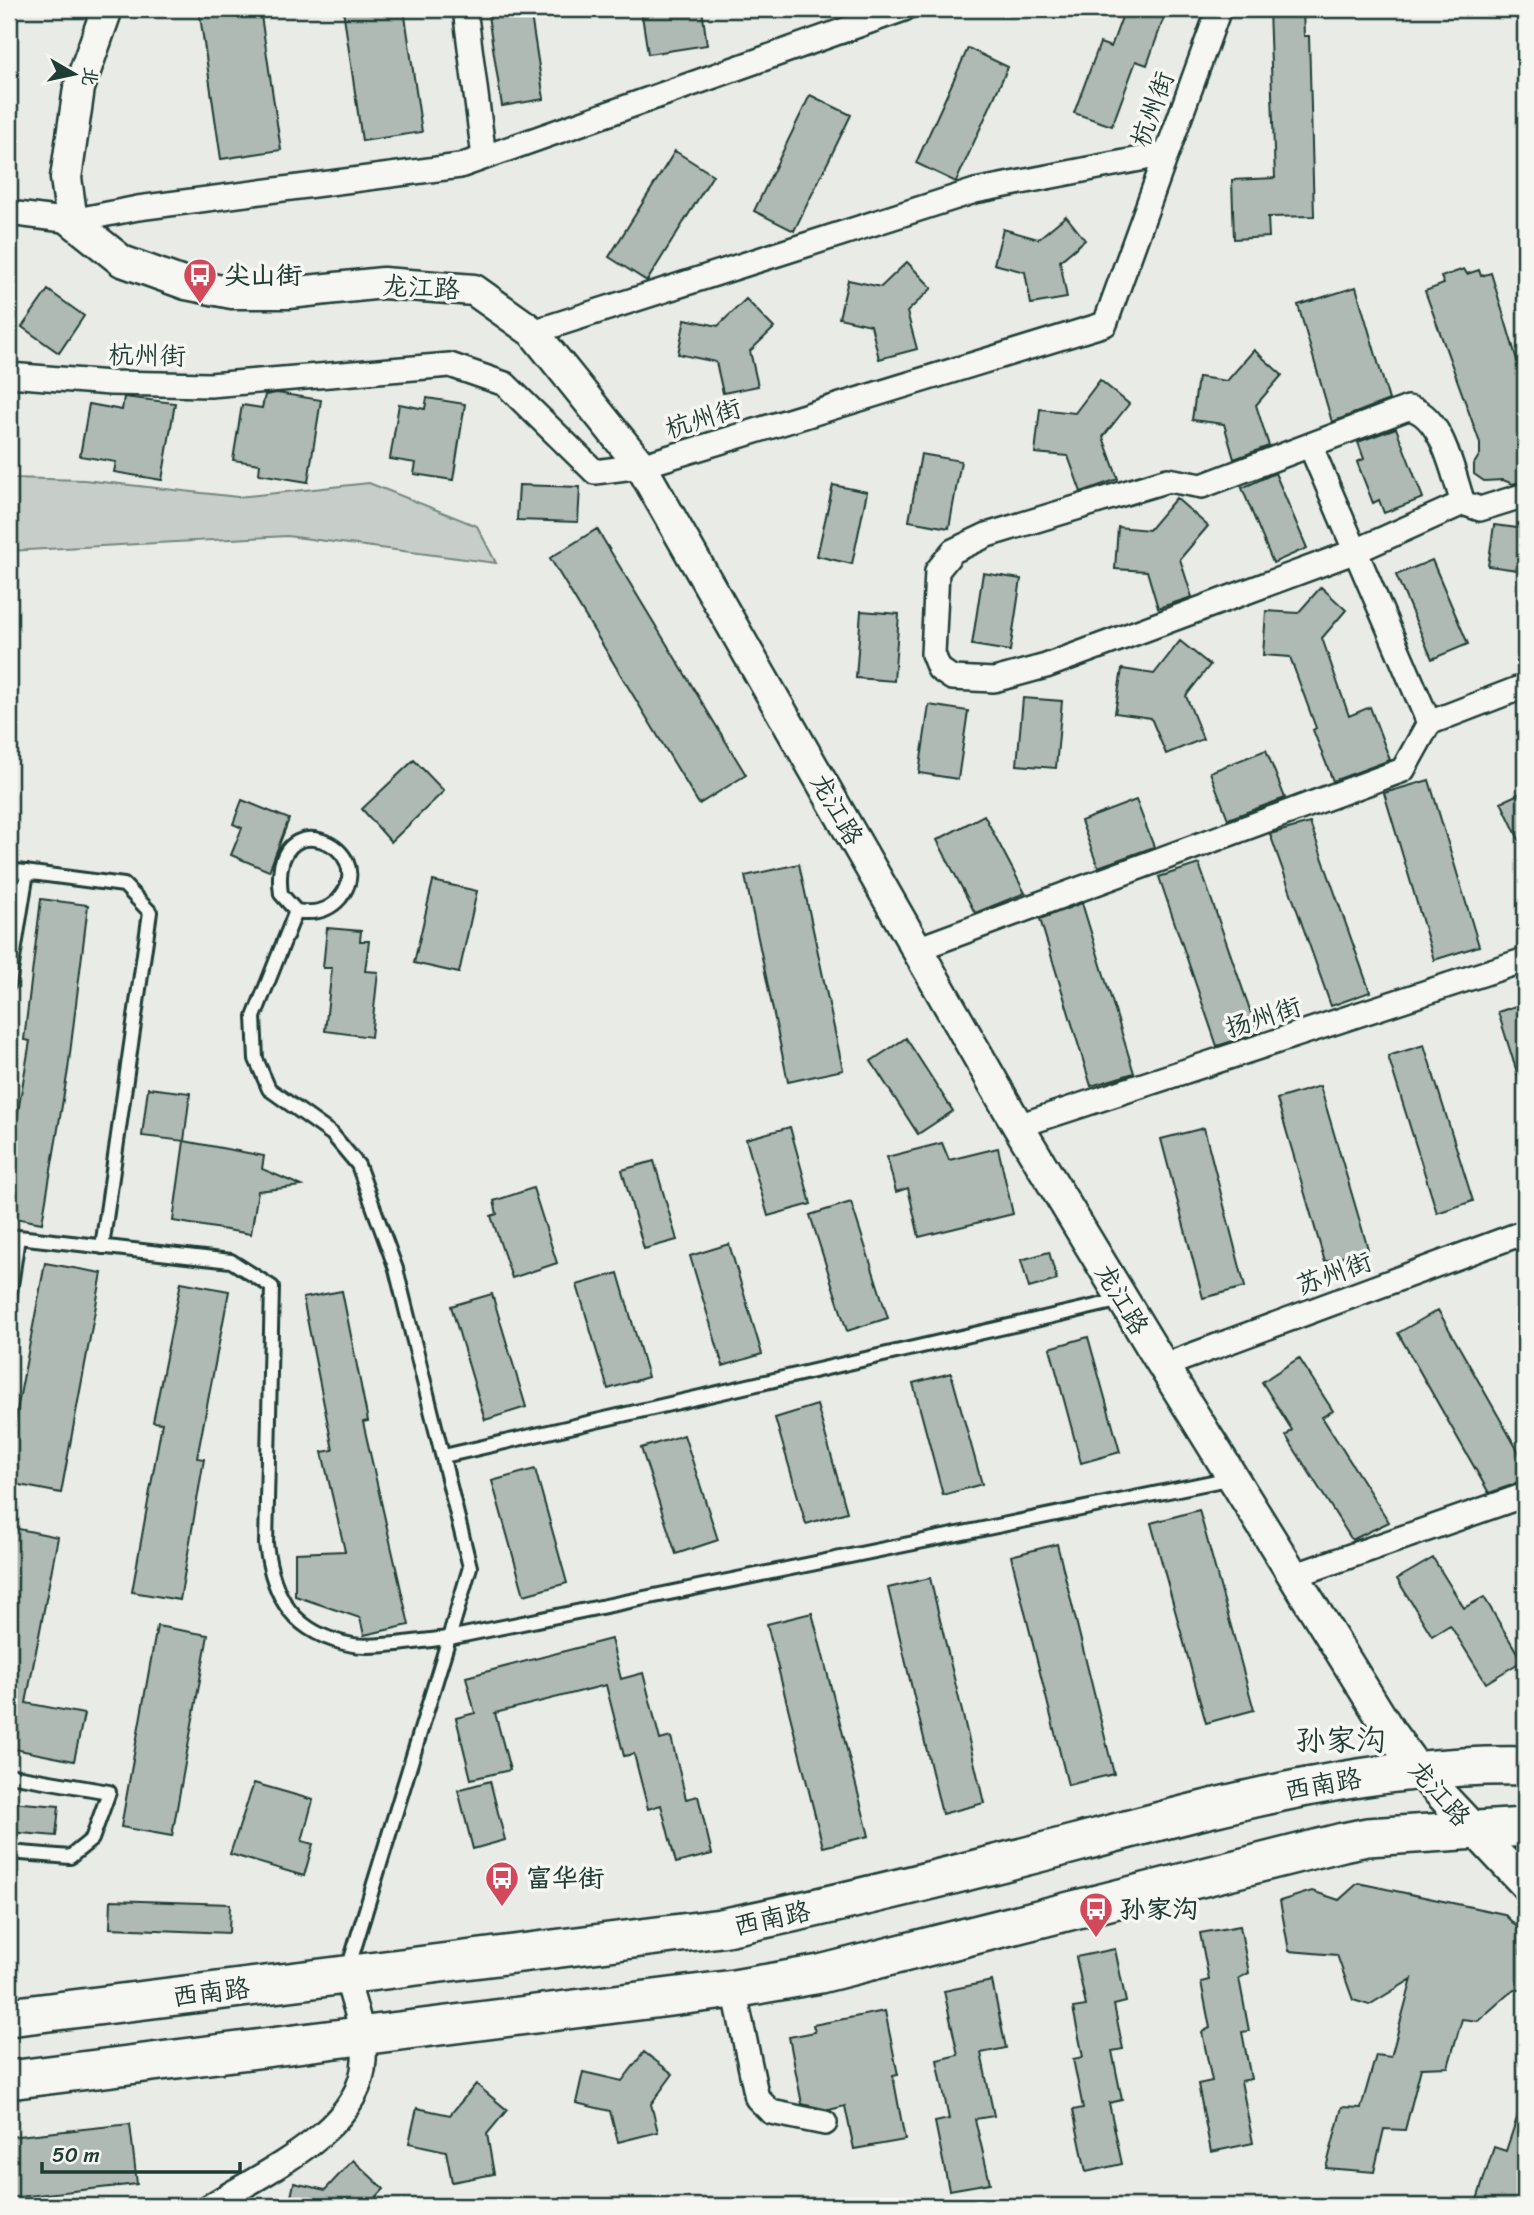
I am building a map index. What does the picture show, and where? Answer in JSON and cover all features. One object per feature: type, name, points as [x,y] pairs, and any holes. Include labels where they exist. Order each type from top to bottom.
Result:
[{"type":"main road","name":"西南路","points":[[9,2017],[721,1928],[908,1886],[1227,1803],[1328,1781],[1418,1770],[1525,1766]]},
{"type":"main road","points":[[9,2080],[734,1989],[820,1974],[1343,1842],[1471,1829],[1525,1827]]},
{"type":"street","points":[[72,221],[66,178],[79,88],[107,9]]},
{"type":"street","points":[[465,9],[484,157]]},
{"type":"street","points":[[9,213],[72,221],[138,208],[460,166],[904,9]]},
{"type":"street","name":"杭州街","points":[[9,375],[110,383],[210,385],[450,365],[505,384],[595,472],[641,466],[1105,324],[1219,9]]},
{"type":"street","points":[[533,332],[975,191],[1166,154]]},
{"type":"street","name":"龙江路","points":[[72,221],[122,261],[186,284],[232,293],[289,293],[383,283],[474,290],[533,332],[641,466],[1018,1126],[1163,1366],[1391,1733],[1418,1770],[1525,1884]]},
{"type":"street","points":[[1463,503],[1435,425],[1422,410],[1408,408],[1311,447],[1297,449],[1202,486],[1168,480],[987,535],[954,551],[937,571],[933,654],[939,669],[952,678],[995,680],[1046,666],[1356,551],[1463,503],[1480,509],[1525,495]]},
{"type":"street","points":[[1311,447],[1429,723]]},
{"type":"street","points":[[918,949],[1403,770],[1429,723],[1525,686]]},
{"type":"street","name":"扬州街","points":[[1018,1126],[1525,960]]},
{"type":"street","name":"苏州街","points":[[1163,1366],[1525,1233]]},
{"type":"street","points":[[1293,1576],[1525,1494]]},
{"type":"street","points":[[210,2206],[304,2148],[343,2115],[356,2095],[365,2056],[346,1975]]},
{"type":"street","points":[[734,1989],[757,2098],[771,2112],[825,2123]]},
{"type":"lane","points":[[326,840],[338,847],[347,865],[348,881],[341,897],[321,911],[296,911],[281,894],[281,862],[287,849],[297,842],[326,840]]},
{"type":"lane","points":[[9,870],[124,885],[150,912],[102,1247]]},
{"type":"lane","points":[[9,984],[27,872]]},
{"type":"lane","points":[[296,911],[254,1017],[256,1059],[269,1089],[332,1134],[358,1165],[396,1269],[470,1567],[346,1975]]},
{"type":"lane","points":[[9,1300],[14,1237],[231,1261],[272,1287],[266,1544],[270,1574],[281,1602],[298,1621],[323,1635],[354,1646],[449,1638],[1233,1478]]},
{"type":"lane","points":[[444,1456],[1123,1300]]},
{"type":"lane","points":[[9,1775],[109,1792],[92,1839],[70,1857],[9,1852]]},
{"type":"shaded area","points":[[9,478],[84,480],[238,497],[369,483],[477,526],[496,563],[287,536],[9,551]]},
{"type":"building","points":[[199,9],[260,9],[281,150],[221,159]]},
{"type":"building","points":[[343,9],[404,9],[422,132],[362,141]]},
{"type":"building","points":[[487,9],[530,9],[544,99],[502,106]]},
{"type":"building","points":[[641,9],[702,9],[707,45],[648,54]]},
{"type":"building","points":[[1125,9],[1167,9],[1147,65],[1136,61],[1112,126],[1074,113],[1100,43],[1111,47]]},
{"type":"building","points":[[1269,9],[1303,9],[1304,36],[1309,36],[1314,216],[1268,217],[1269,237],[1234,239],[1232,180],[1275,178]]},
{"type":"building","points":[[968,48],[1008,67],[956,182],[916,163]]},
{"type":"building","points":[[810,95],[851,115],[794,231],[754,211]]},
{"type":"building","points":[[675,151],[713,175],[647,281],[609,257]]},
{"type":"building","points":[[1066,216],[1085,240],[1060,261],[1067,298],[1031,304],[1025,272],[994,264],[1003,229],[1038,239]]},
{"type":"building","points":[[907,262],[932,288],[907,312],[917,349],[879,359],[871,325],[839,318],[848,280],[881,287]]},
{"type":"building","points":[[1464,269],[1467,274],[1479,270],[1481,276],[1491,273],[1525,387],[1525,480],[1513,484],[1503,480],[1484,481],[1474,474],[1480,443],[1425,291],[1444,284],[1441,277]]},
{"type":"building","points":[[1356,287],[1389,400],[1332,422],[1298,305]]},
{"type":"building","points":[[48,290],[84,316],[59,353],[22,327]]},
{"type":"building","points":[[746,299],[774,328],[750,351],[758,386],[723,393],[716,362],[678,354],[685,319],[718,326]]},
{"type":"building","points":[[1254,350],[1282,375],[1256,405],[1269,446],[1234,459],[1224,424],[1192,420],[1198,377],[1227,381]]},
{"type":"building","points":[[1100,380],[1129,404],[1103,437],[1118,479],[1081,492],[1068,456],[1035,453],[1040,409],[1075,413]]},
{"type":"building","points":[[277,393],[321,400],[308,482],[259,474],[260,464],[233,460],[242,405],[262,408],[265,395]]},
{"type":"building","points":[[124,397],[175,403],[162,480],[114,472],[116,462],[80,456],[89,404],[122,410]]},
{"type":"building","points":[[427,398],[465,404],[453,480],[414,474],[416,463],[390,459],[399,404],[425,409]]},
{"type":"building","points":[[1396,428],[1423,498],[1384,513],[1379,500],[1373,503],[1357,462],[1364,459],[1358,442]]},
{"type":"building","points":[[921,454],[961,461],[949,528],[909,521]]},
{"type":"building","points":[[1275,473],[1307,548],[1273,563],[1242,488]]},
{"type":"building","points":[[519,485],[580,487],[578,522],[517,520]]},
{"type":"building","points":[[833,485],[867,492],[852,564],[817,556]]},
{"type":"building","points":[[1176,498],[1208,526],[1180,559],[1192,597],[1158,608],[1147,571],[1115,569],[1118,527],[1149,530]]},
{"type":"building","points":[[1494,525],[1525,529],[1525,571],[1488,566]]},
{"type":"building","points":[[597,529],[746,775],[699,804],[550,558]]},
{"type":"building","points":[[1432,560],[1468,644],[1432,659],[1396,575]]},
{"type":"building","points":[[983,573],[1021,579],[1010,651],[972,645]]},
{"type":"building","points":[[1321,587],[1346,610],[1322,638],[1349,716],[1370,707],[1390,760],[1333,781],[1313,730],[1316,728],[1290,657],[1263,655],[1266,611],[1298,613]]},
{"type":"building","points":[[861,611],[899,614],[894,681],[856,678]]},
{"type":"building","points":[[1180,641],[1210,665],[1186,696],[1203,739],[1166,754],[1151,718],[1115,713],[1122,669],[1154,674]]},
{"type":"building","points":[[1023,698],[1062,701],[1056,768],[1017,765]]},
{"type":"building","points":[[929,705],[968,711],[958,779],[919,773]]},
{"type":"building","points":[[1266,750],[1285,798],[1228,819],[1210,772]]},
{"type":"building","points":[[414,760],[444,791],[391,842],[362,809]]},
{"type":"building","points":[[1429,780],[1479,946],[1434,960],[1384,793]]},
{"type":"building","points":[[1525,791],[1525,852],[1501,802]]},
{"type":"building","points":[[242,800],[289,819],[269,871],[231,855],[242,828],[233,824]]},
{"type":"building","points":[[1136,800],[1154,847],[1098,867],[1081,821]]},
{"type":"building","points":[[984,815],[1025,893],[975,913],[937,840]]},
{"type":"building","points":[[1310,823],[1370,992],[1331,1006],[1270,834]]},
{"type":"building","points":[[799,864],[843,1070],[788,1082],[745,876]]},
{"type":"building","points":[[1199,864],[1258,1033],[1217,1046],[1159,877]]},
{"type":"building","points":[[433,881],[477,891],[459,973],[414,963]]},
{"type":"building","points":[[41,899],[88,905],[68,1070],[42,1223],[9,1217],[9,1165],[30,1041],[24,1040]]},
{"type":"building","points":[[1082,903],[1134,1073],[1091,1086],[1040,919]]},
{"type":"building","points":[[327,928],[361,931],[360,941],[369,941],[365,971],[378,972],[371,1037],[325,1031],[332,968],[323,968]]},
{"type":"building","points":[[1525,1003],[1525,1081],[1520,1082],[1498,1012]]},
{"type":"building","points":[[906,1038],[953,1111],[918,1134],[871,1061]]},
{"type":"building","points":[[1424,1045],[1473,1201],[1437,1213],[1388,1056]]},
{"type":"building","points":[[1320,1086],[1368,1249],[1325,1262],[1277,1099]]},
{"type":"building","points":[[148,1088],[190,1093],[184,1141],[142,1136]]},
{"type":"building","points":[[790,1127],[811,1204],[768,1216],[746,1139]]},
{"type":"building","points":[[1204,1128],[1245,1287],[1203,1298],[1161,1139]]},
{"type":"building","points":[[184,1141],[264,1156],[262,1169],[302,1186],[258,1191],[251,1234],[173,1221]]},
{"type":"building","points":[[942,1143],[949,1160],[998,1148],[1013,1214],[919,1237],[908,1188],[896,1192],[887,1157]]},
{"type":"building","points":[[654,1161],[677,1240],[644,1249],[622,1170]]},
{"type":"building","points":[[533,1188],[557,1263],[512,1278],[491,1216],[497,1214],[494,1201]]},
{"type":"building","points":[[851,1202],[888,1318],[847,1331],[810,1215]]},
{"type":"building","points":[[729,1244],[762,1354],[723,1366],[690,1256]]},
{"type":"building","points":[[1049,1252],[1057,1280],[1029,1288],[1021,1260]]},
{"type":"building","points":[[45,1263],[102,1273],[61,1493],[9,1483],[9,1453]]},
{"type":"building","points":[[618,1273],[648,1377],[608,1389],[577,1285]]},
{"type":"building","points":[[181,1282],[229,1291],[197,1458],[204,1459],[180,1600],[132,1592],[162,1423],[153,1422]]},
{"type":"building","points":[[342,1291],[368,1421],[363,1422],[409,1625],[364,1635],[360,1618],[295,1596],[295,1553],[345,1551],[322,1452],[333,1450],[303,1298]]},
{"type":"building","points":[[492,1294],[526,1407],[485,1420],[451,1306]]},
{"type":"building","points":[[1438,1310],[1525,1463],[1525,1477],[1512,1485],[1489,1493],[1398,1333]]},
{"type":"building","points":[[1088,1337],[1120,1452],[1081,1463],[1050,1348]]},
{"type":"building","points":[[1299,1358],[1333,1411],[1322,1417],[1389,1522],[1352,1540],[1286,1436],[1292,1430],[1262,1382]]},
{"type":"building","points":[[951,1373],[982,1484],[943,1495],[913,1383]]},
{"type":"building","points":[[817,1405],[847,1512],[806,1524],[775,1418]]},
{"type":"building","points":[[684,1435],[718,1540],[676,1554],[641,1448]]},
{"type":"building","points":[[535,1469],[567,1583],[524,1595],[492,1481]]},
{"type":"building","points":[[1199,1510],[1254,1710],[1206,1723],[1151,1523]]},
{"type":"building","points":[[9,1527],[58,1537],[26,1703],[84,1714],[74,1761],[9,1748]]},
{"type":"building","points":[[1057,1544],[1114,1774],[1068,1785],[1011,1556]]},
{"type":"building","points":[[1433,1558],[1464,1608],[1484,1597],[1522,1661],[1486,1683],[1450,1625],[1432,1636],[1397,1579]]},
{"type":"building","points":[[930,1578],[984,1803],[942,1814],[888,1588]]},
{"type":"building","points":[[812,1613],[869,1836],[823,1847],[767,1624]]},
{"type":"building","points":[[157,1626],[208,1635],[172,1836],[121,1827]]},
{"type":"building","points":[[611,1639],[621,1679],[643,1673],[660,1740],[671,1737],[686,1799],[698,1796],[712,1854],[676,1863],[661,1805],[648,1809],[634,1754],[624,1756],[606,1685],[495,1713],[510,1770],[471,1779],[456,1718],[475,1713],[466,1677]]},
{"type":"building","points":[[490,1781],[505,1840],[473,1849],[458,1790]]},
{"type":"building","points":[[254,1783],[313,1800],[302,1841],[313,1844],[304,1876],[230,1854]]},
{"type":"building","points":[[10,1802],[59,1806],[56,1836],[9,1832]]},
{"type":"building","points":[[1358,1883],[1504,1914],[1521,1931],[1520,1954],[1525,1955],[1525,1991],[1514,1989],[1478,2021],[1462,2019],[1448,2067],[1421,2068],[1405,2130],[1384,2129],[1374,2172],[1326,2168],[1342,2107],[1361,2108],[1376,2055],[1391,2057],[1412,1979],[1369,2005],[1353,2000],[1337,1955],[1289,1951],[1280,1901],[1312,1891],[1339,1900]]},
{"type":"building","points":[[111,1900],[230,1904],[229,1933],[110,1928]]},
{"type":"building","points":[[1240,1926],[1249,1973],[1239,1978],[1249,2031],[1242,2032],[1251,2079],[1241,2081],[1253,2143],[1211,2152],[1198,2084],[1212,2081],[1202,2032],[1210,2028],[1201,1982],[1209,1980],[1200,1933]]},
{"type":"building","points":[[1115,1949],[1126,2002],[1114,2005],[1123,2049],[1112,2051],[1122,2100],[1109,2103],[1122,2164],[1086,2172],[1073,2110],[1083,2108],[1073,2059],[1083,2057],[1073,2008],[1086,2006],[1076,1957]]},
{"type":"building","points":[[992,1981],[1006,2048],[981,2053],[994,2116],[975,2119],[990,2183],[949,2190],[935,2122],[949,2119],[937,2060],[958,2055],[944,1991]]},
{"type":"building","points":[[885,2011],[898,2075],[893,2076],[905,2140],[854,2149],[845,2106],[829,2110],[802,2104],[789,2037],[815,2032],[813,2025]]},
{"type":"building","points":[[644,2052],[673,2074],[651,2104],[658,2132],[618,2142],[610,2111],[576,2103],[583,2072],[622,2081]]},
{"type":"building","points":[[476,2084],[507,2110],[487,2134],[494,2174],[452,2182],[446,2151],[409,2143],[417,2108],[450,2115]]},
{"type":"building","points":[[1521,2106],[1525,2106],[1525,2193],[1521,2206],[1475,2206],[1494,2147],[1506,2151]]},
{"type":"building","points":[[130,2124],[137,2184],[9,2198],[9,2137]]},
{"type":"building","points":[[353,2160],[384,2189],[368,2206],[289,2206],[294,2183],[325,2190]]},
{"type":"place","name":"尖山街","points":[[200,305]]},
{"type":"place","name":"富华街","points":[[502,1908]]},
{"type":"place","name":"孙家沟","points":[[1096,1939]]},
{"type":"district","name":"孙家沟","points":[[1341,1740]]}]
